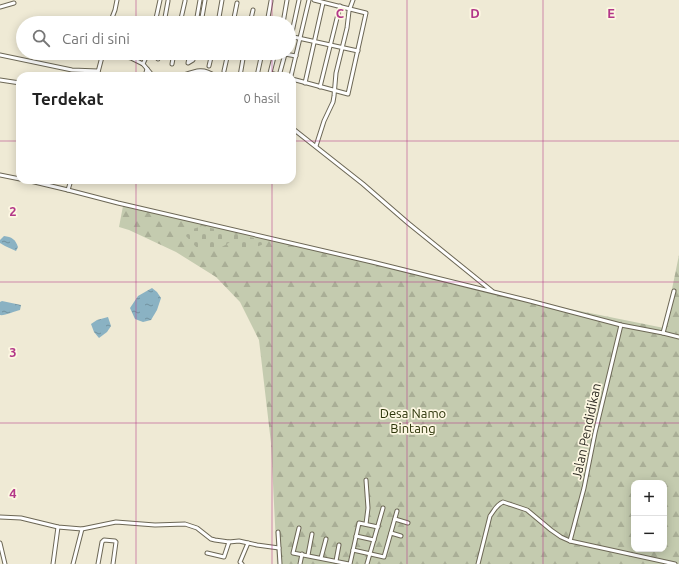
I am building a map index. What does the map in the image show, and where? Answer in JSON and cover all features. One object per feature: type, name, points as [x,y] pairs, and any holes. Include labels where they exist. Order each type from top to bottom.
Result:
[{"type":"street","points":[[113,16],[117,0]]},
{"type":"street","points":[[157,16],[160,0]]},
{"type":"street","points":[[197,16],[200,0]]},
{"type":"street","points":[[202,16],[205,0]]},
{"type":"street","points":[[219,16],[222,0]]},
{"type":"street","points":[[268,16],[271,0]]},
{"type":"street","points":[[284,16],[287,0]]},
{"type":"street","points":[[295,16],[298,0]]},
{"type":"street","points":[[296,56],[309,0]]},
{"type":"street","points":[[296,80],[348,94],[358,51],[366,13],[314,0]]},
{"type":"street","points":[[316,146],[324,121],[333,102],[336,73],[348,28],[353,0]]},
{"type":"street","points":[[165,16],[168,1]]},
{"type":"street","points":[[182,16],[185,1]]},
{"type":"street","points":[[0,7],[14,3]]},
{"type":"street","points":[[234,16],[237,3]]},
{"type":"street","points":[[305,83],[323,3]]},
{"type":"street","points":[[320,87],[340,6]]},
{"type":"street","points":[[251,16],[252,10]]},
{"type":"street","points":[[296,38],[358,51]]},
{"type":"street","points":[[0,55],[16,58]]},
{"type":"street","points":[[24,60],[72,70],[98,71],[101,60]]},
{"type":"street","points":[[135,60],[144,64],[150,72]]},
{"type":"street","points":[[144,64],[145,60]]},
{"type":"street","points":[[172,64],[173,60]]},
{"type":"street","points":[[209,66],[210,60]]},
{"type":"street","points":[[224,71],[226,60]]},
{"type":"street","points":[[241,72],[243,60]]},
{"type":"street","points":[[258,72],[260,60]]},
{"type":"street","points":[[270,72],[273,60]]},
{"type":"street","points":[[281,72],[283,60]]},
{"type":"street","points":[[292,72],[295,60]]},
{"type":"street","points":[[191,72],[202,70],[208,72]]},
{"type":"street","points":[[0,80],[16,82]]},
{"type":"street","points":[[296,131],[493,291]]},
{"type":"street","points":[[0,175],[16,178]]},
{"type":"street","points":[[43,184],[493,291],[621,326],[679,337]]},
{"type":"street","points":[[68,190],[69,184]]},
{"type":"street","points":[[663,333],[674,291]]},
{"type":"street","name":"Jalan Pendidikan","points":[[570,541],[584,488],[595,433],[621,326]]},
{"type":"street","points":[[366,480],[368,508],[366,524]]},
{"type":"street","points":[[478,564],[490,516],[496,506],[502,502],[527,510],[551,530],[570,541],[675,564]]},
{"type":"street","points":[[367,564],[383,508]]},
{"type":"street","points":[[353,550],[384,557],[397,511]]},
{"type":"street","points":[[0,516],[21,518],[58,527],[82,529],[116,522],[155,525],[186,524],[201,530],[211,538],[229,542],[239,541],[279,548]]},
{"type":"street","points":[[395,519],[408,522]]},
{"type":"street","points":[[299,528],[293,553],[349,564],[359,523],[378,526]]},
{"type":"street","points":[[53,564],[58,527]]},
{"type":"street","points":[[73,564],[82,529]]},
{"type":"street","points":[[278,532],[280,564]]},
{"type":"street","points":[[391,533],[401,536]]},
{"type":"street","points":[[308,556],[312,534]]},
{"type":"street","points":[[356,536],[374,540]]},
{"type":"street","points":[[321,558],[326,539]]},
{"type":"street","points":[[98,564],[102,542],[104,540],[116,542],[113,564]]},
{"type":"street","points":[[207,553],[224,557],[229,542]]},
{"type":"street","points":[[0,543],[5,564]]},
{"type":"street","points":[[242,564],[240,563],[248,543]]},
{"type":"street","points":[[336,561],[339,545]]},
{"type":"street","points":[[300,564],[302,554]]},
{"type":"green space","name":"Desa Namo Bintang","points":[[123,206],[304,247],[500,295],[664,328],[679,255],[679,564],[277,564],[271,443],[259,340],[240,302],[216,277],[176,252],[129,230],[119,227]]},
{"type":"green space","points":[[202,226],[267,241],[266,243],[247,251],[236,248],[237,242],[232,241],[215,251],[197,248],[186,236],[187,231]]},
{"type":"water","points":[[4,236],[11,238],[16,242],[18,247],[16,251],[0,243],[0,240]]},
{"type":"water","points":[[152,288],[161,298],[157,310],[151,320],[143,322],[135,319],[130,308],[138,296]]},
{"type":"water","points":[[2,301],[21,305],[20,310],[0,315],[0,302]]},
{"type":"water","points":[[108,317],[111,326],[107,332],[99,338],[94,332],[91,324],[97,320]]}]
